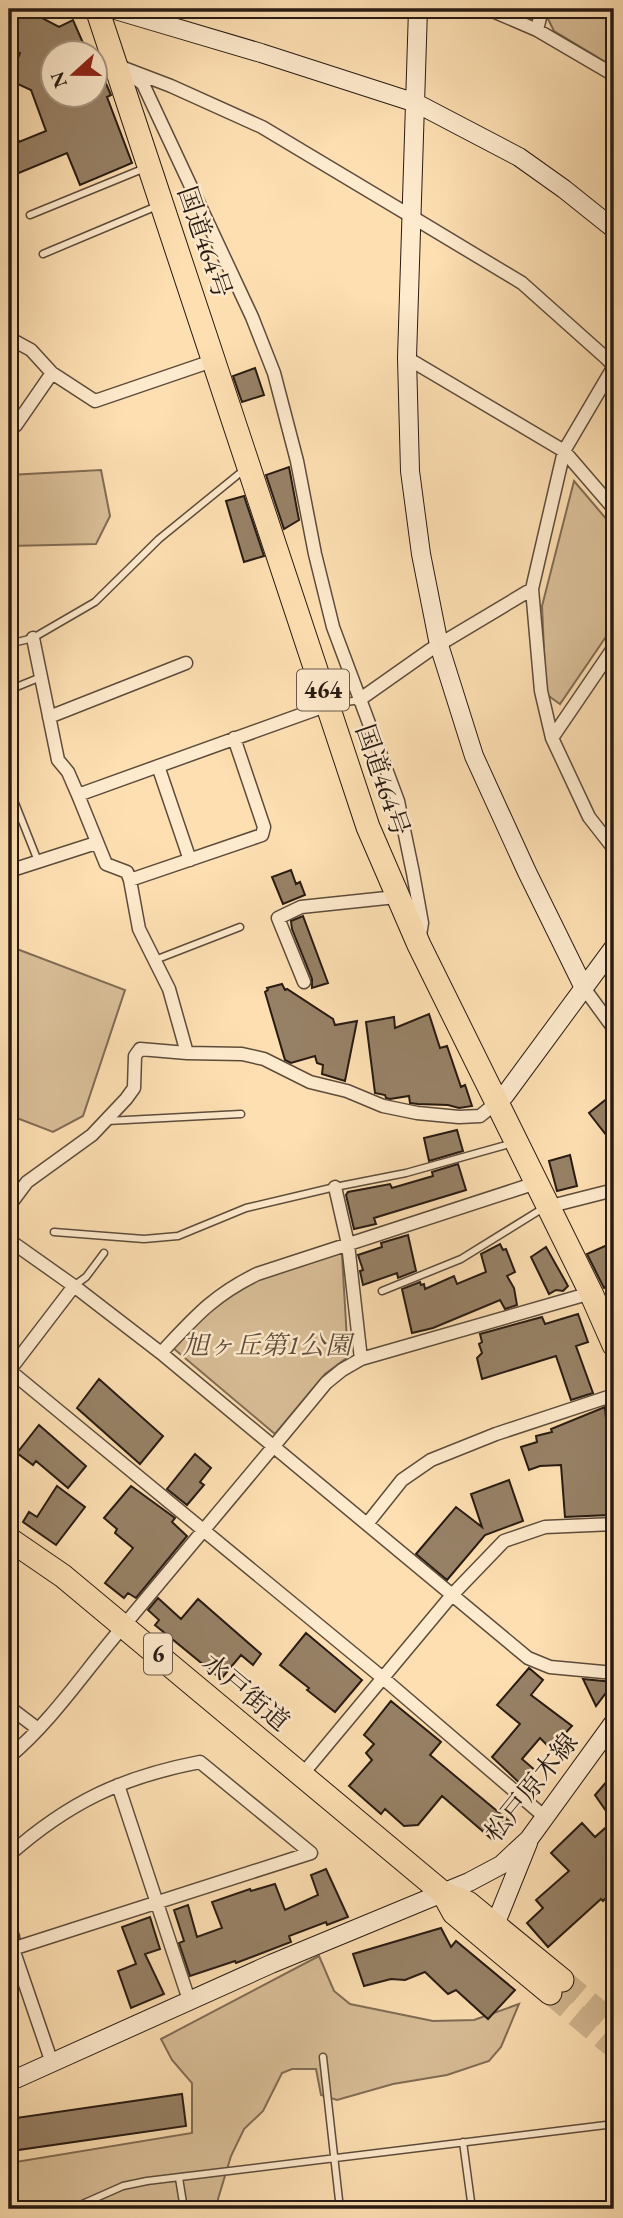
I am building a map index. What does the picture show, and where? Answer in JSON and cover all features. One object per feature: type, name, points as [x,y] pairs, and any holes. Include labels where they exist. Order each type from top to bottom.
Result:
[{"type":"highway","name":"国道464号","points":[[97,9],[368,827],[419,946],[591,1293],[614,1345]]},
{"type":"highway","name":"水戸街道","points":[[9,1539],[63,1576],[124,1625],[443,1893],[468,1903],[495,1925],[556,1987],[454,1913],[443,1893]]},
{"type":"street","points":[[112,9],[416,103],[519,157],[614,229]]},
{"type":"street","points":[[418,9],[407,358],[410,471],[421,554],[439,645],[474,756],[584,988],[614,1030]]},
{"type":"street","points":[[488,9],[537,30],[614,75]]},
{"type":"street","points":[[537,30],[542,9]]},
{"type":"street","points":[[116,65],[171,86],[262,127],[412,216],[522,283],[614,366],[564,451],[532,589],[541,691],[552,738],[589,817],[614,849]]},
{"type":"street","points":[[116,65],[143,84],[251,317],[274,373],[297,461],[315,554],[333,627],[398,801],[422,923],[419,946]]},
{"type":"street","points":[[9,338],[31,350],[52,373],[95,401],[215,360]]},
{"type":"street","points":[[407,358],[564,451],[614,509]]},
{"type":"street","points":[[9,422],[16,425],[52,373]]},
{"type":"street","points":[[359,700],[439,645],[532,589]]},
{"type":"street","points":[[33,639],[58,760],[68,772],[106,864],[127,872],[139,929],[169,989],[187,1054]]},
{"type":"street","points":[[552,738],[613,653]]},
{"type":"street","points":[[49,718],[186,663]]},
{"type":"street","points":[[78,795],[328,705]]},
{"type":"street","points":[[130,880],[262,835],[264,827],[234,738]]},
{"type":"street","points":[[158,766],[190,860]]},
{"type":"street","points":[[9,871],[96,843]]},
{"type":"street","points":[[304,982],[278,918],[301,907],[396,897]]},
{"type":"street","points":[[9,1206],[27,1182],[92,1135],[134,1088],[135,1056],[140,1049],[187,1054],[242,1054],[264,1059],[310,1082],[347,1091],[383,1105],[417,1113],[480,1116],[505,1095],[614,947]]},
{"type":"street","points":[[160,1353],[208,1303],[232,1286],[257,1274],[536,1183]]},
{"type":"street","points":[[335,1187],[348,1244],[361,1359]]},
{"type":"street","points":[[547,1207],[614,1190]]},
{"type":"street","points":[[9,1240],[74,1286],[160,1353],[528,1658],[550,1667],[614,1673]]},
{"type":"street","points":[[74,1286],[9,1371],[384,1679],[546,1818]]},
{"type":"street","points":[[9,1757],[38,1729],[326,1383],[342,1370],[361,1359],[591,1293]]},
{"type":"street","points":[[367,1524],[402,1480],[431,1460],[496,1434],[614,1395]]},
{"type":"street","points":[[302,1776],[452,1595],[504,1541],[545,1527],[614,1524]]},
{"type":"street","points":[[9,1707],[38,1729]]},
{"type":"street","name":"松戸原木線","points":[[9,2082],[333,1937],[443,1893],[500,1865],[529,1839],[546,1818],[614,1722]]},
{"type":"street","points":[[9,1855],[57,1817],[104,1790],[155,1771],[200,1762],[311,1853],[11,1950]]},
{"type":"street","points":[[118,1785],[189,2000]]},
{"type":"street","points":[[495,1925],[529,1839]]},
{"type":"street","points":[[9,1925],[13,1937],[11,1950],[52,2063]]},
{"type":"lane","points":[[30,215],[146,168],[91,9]]},
{"type":"lane","points":[[43,254],[162,204]]},
{"type":"lane","points":[[9,644],[33,639],[95,603],[159,539],[249,466]]},
{"type":"lane","points":[[9,690],[41,677]]},
{"type":"lane","points":[[328,705],[359,700]]},
{"type":"lane","points":[[9,788],[39,862]]},
{"type":"lane","points":[[155,960],[240,927]]},
{"type":"lane","points":[[105,1121],[241,1114]]},
{"type":"lane","points":[[54,1231],[144,1239],[178,1236],[246,1208],[449,1163],[515,1142]]},
{"type":"lane","points":[[383,1291],[461,1259],[547,1207]]},
{"type":"lane","points":[[74,1286],[86,1277],[104,1253]]},
{"type":"lane","points":[[323,2057],[340,2209]]},
{"type":"lane","points":[[71,2209],[123,2186],[146,2181],[614,2124]]},
{"type":"lane","points":[[463,2142],[472,2209]]},
{"type":"lane","points":[[179,2178],[184,2209]]},
{"type":"green space","points":[[550,9],[614,9],[614,67],[554,31],[548,19]]},
{"type":"green space","points":[[101,470],[110,516],[96,544],[9,546],[9,475]]},
{"type":"green space","points":[[574,481],[614,528],[614,625],[560,704],[546,694],[542,606]]},
{"type":"green space","points":[[9,946],[125,990],[83,1116],[53,1132],[9,1115]]},
{"type":"green space","name":"旭ヶ丘第1公園","points":[[337,1252],[342,1255],[348,1357],[325,1374],[275,1434],[173,1348],[207,1313],[240,1289],[271,1274]]},
{"type":"green space","points":[[319,1956],[334,1991],[350,2004],[433,2021],[474,2020],[519,2004],[501,2047],[489,2061],[447,2075],[393,2084],[337,2100],[321,2095],[316,2069],[292,2069],[282,2073],[263,2111],[244,2129],[231,2156],[217,2209],[9,2209],[9,2154],[16,2162],[192,2133],[192,2083],[172,2060],[161,2039]]},
{"type":"building","points":[[16,9],[25,9],[59,27],[73,20],[81,38],[38,38],[38,108],[108,108],[108,100],[132,163],[80,185],[67,153],[9,177],[9,118],[19,142],[46,131],[31,90],[9,80],[20,53],[9,49],[9,25]]},
{"type":"building","points":[[255,368],[264,395],[242,402],[233,376]]},
{"type":"building","points":[[289,467],[299,520],[284,529],[266,475]]},
{"type":"building","points":[[244,496],[264,556],[244,562],[226,501]]},
{"type":"building","points":[[291,870],[296,884],[300,882],[305,895],[283,904],[272,877]]},
{"type":"building","points":[[303,916],[328,983],[312,988],[312,979],[291,921]]},
{"type":"building","points":[[282,984],[285,990],[333,1019],[335,1025],[357,1021],[345,1081],[322,1074],[323,1065],[317,1063],[315,1056],[291,1063],[285,1060],[265,992],[267,988]]},
{"type":"building","points":[[429,1014],[440,1048],[447,1046],[461,1087],[465,1085],[472,1106],[459,1108],[410,1103],[409,1096],[390,1099],[375,1093],[366,1022],[394,1017],[395,1028]]},
{"type":"building","points":[[614,1093],[614,1145],[589,1113]]},
{"type":"building","points":[[457,1130],[463,1151],[429,1161],[424,1138]]},
{"type":"building","points":[[570,1155],[577,1186],[557,1191],[549,1161]]},
{"type":"building","points":[[458,1164],[466,1190],[374,1218],[376,1224],[354,1229],[346,1195],[348,1192],[390,1184],[392,1188],[433,1176],[432,1172]]},
{"type":"building","points":[[408,1235],[416,1271],[398,1278],[397,1273],[363,1285],[360,1271],[363,1270],[358,1255],[382,1247],[381,1243]]},
{"type":"building","points":[[614,1242],[614,1283],[604,1288],[587,1254]]},
{"type":"building","points":[[500,1244],[503,1250],[506,1249],[515,1272],[507,1276],[514,1288],[517,1305],[505,1309],[500,1300],[433,1328],[412,1333],[402,1289],[420,1282],[425,1289],[454,1276],[457,1284],[486,1272],[481,1254]]},
{"type":"building","points":[[546,1247],[568,1286],[563,1291],[556,1290],[549,1294],[531,1257]]},
{"type":"building","points":[[578,1314],[588,1342],[576,1346],[593,1393],[571,1400],[556,1356],[482,1379],[477,1358],[482,1353],[480,1334],[542,1317],[545,1324]]},
{"type":"building","points":[[99,1379],[163,1436],[140,1464],[77,1408]]},
{"type":"building","points":[[605,1407],[609,1456],[606,1456],[609,1515],[565,1517],[561,1465],[540,1466],[529,1470],[521,1447],[537,1442],[536,1436],[552,1432],[551,1429]]},
{"type":"building","points":[[39,1425],[86,1466],[68,1488],[36,1461],[33,1465],[17,1453]]},
{"type":"building","points":[[195,1454],[211,1468],[200,1482],[204,1485],[187,1505],[167,1489]]},
{"type":"building","points":[[509,1480],[523,1521],[485,1535],[447,1580],[416,1554],[456,1507],[482,1527],[471,1494]]},
{"type":"building","points":[[57,1486],[85,1507],[56,1545],[23,1522],[29,1512],[37,1517]]},
{"type":"building","points":[[131,1486],[175,1518],[172,1522],[187,1536],[136,1598],[128,1593],[124,1598],[105,1583],[133,1548],[115,1533],[117,1529],[104,1518]]},
{"type":"building","points":[[158,1598],[181,1619],[198,1599],[261,1654],[253,1665],[241,1655],[221,1679],[155,1625],[159,1620],[148,1610]]},
{"type":"building","points":[[306,1633],[362,1680],[335,1712],[280,1665]]},
{"type":"building","points":[[529,1668],[543,1680],[531,1695],[572,1726],[551,1749],[540,1738],[522,1759],[536,1771],[531,1776],[535,1780],[527,1790],[492,1757],[520,1724],[497,1705]]},
{"type":"building","points":[[583,1679],[614,1682],[596,1706]]},
{"type":"building","points":[[391,1701],[441,1742],[430,1755],[509,1821],[494,1841],[442,1796],[418,1825],[404,1826],[385,1809],[381,1814],[349,1786],[372,1760],[366,1753],[374,1744],[364,1735]]},
{"type":"building","points":[[614,1773],[614,1890],[548,1947],[527,1923],[543,1908],[536,1900],[569,1871],[551,1853],[582,1823],[595,1837],[613,1821],[595,1795]]},
{"type":"building","points":[[326,1869],[348,1917],[289,1936],[291,1942],[236,1963],[235,1961],[190,1976],[179,1943],[184,1941],[174,1910],[188,1905],[197,1937],[222,1928],[212,1902],[275,1884],[285,1910],[318,1895],[311,1875]]},
{"type":"building","points":[[150,1917],[160,1949],[145,1954],[164,1994],[131,2008],[118,1971],[136,1964],[122,1927]]},
{"type":"building","points":[[441,1928],[451,1947],[456,1941],[515,1990],[488,2019],[456,1990],[448,1994],[425,1972],[405,1980],[391,1979],[364,1986],[353,1954]]},
{"type":"building","points":[[182,2094],[186,2126],[11,2151],[9,2119]]},
{"type":"tunnel","points":[[562,1980],[614,2024]]},
{"type":"tunnel","points":[[550,1993],[614,2047]]}]
